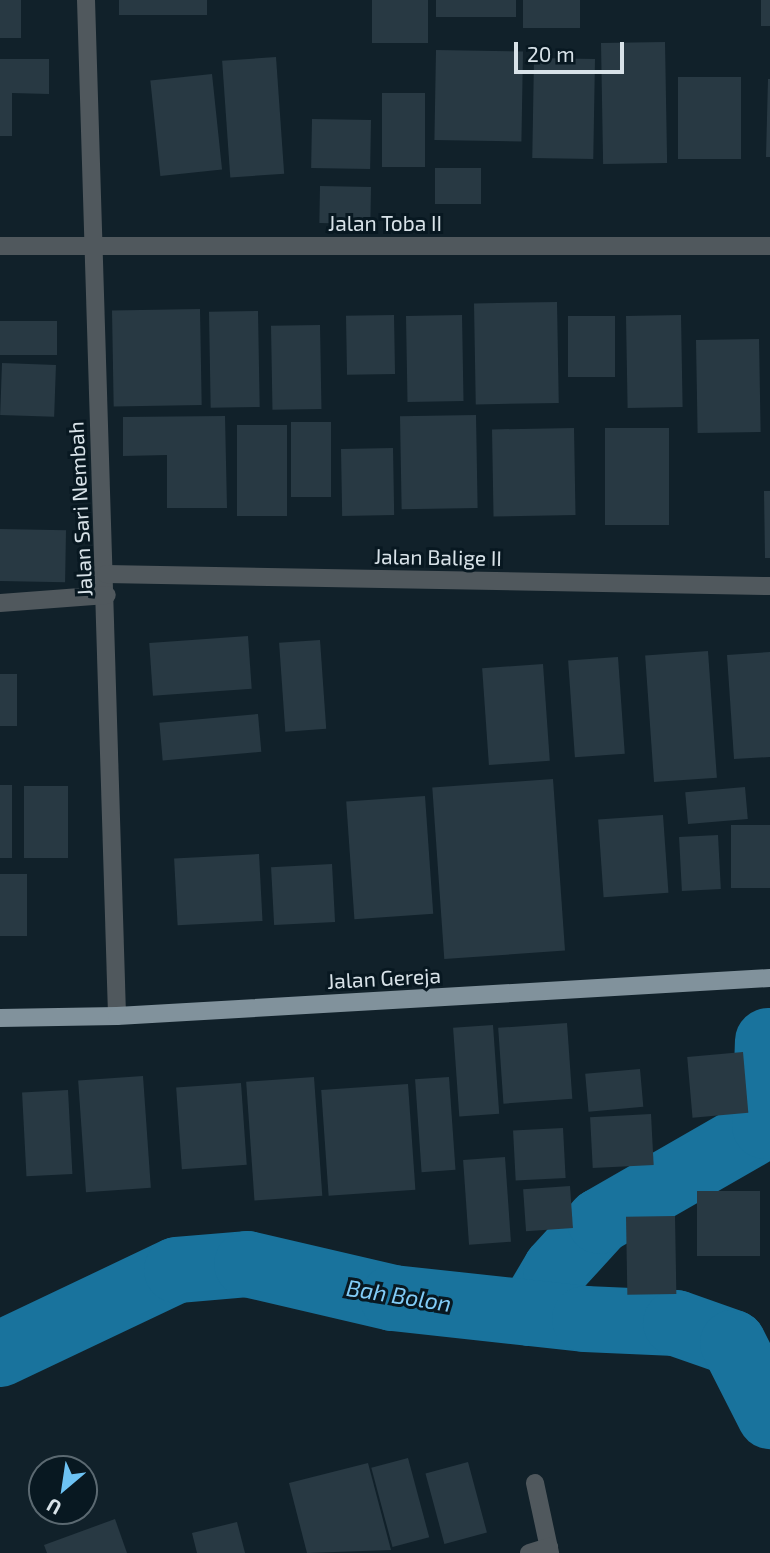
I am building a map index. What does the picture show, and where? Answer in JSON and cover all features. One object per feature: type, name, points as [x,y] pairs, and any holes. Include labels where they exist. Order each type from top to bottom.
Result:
[{"type":"main road","name":"Jalan Gereja","points":[[0,1018],[117,1016],[770,978]]},
{"type":"street","name":"Jalan Sari Nembah","points":[[86,0],[90,246],[107,595],[117,1016]]},
{"type":"street","name":"Jalan Toba II","points":[[0,246],[770,246]]},
{"type":"street","name":"Jalan Balige II","points":[[106,574],[770,586]]},
{"type":"street","points":[[0,603],[107,595]]},
{"type":"street","points":[[529,1553],[549,1550],[536,1483]]},
{"type":"building","points":[[0,0],[21,0],[21,38],[0,38]]},
{"type":"building","points":[[119,0],[207,0],[207,15],[119,15]]},
{"type":"building","points":[[372,0],[428,0],[428,43],[372,43]]},
{"type":"building","points":[[436,0],[516,0],[516,17],[436,17]]},
{"type":"building","points":[[523,0],[580,0],[580,28],[523,28]]},
{"type":"building","points":[[761,0],[770,0],[770,26],[761,26]]},
{"type":"building","points":[[665,42],[667,163],[603,164],[601,43]]},
{"type":"building","points":[[436,50],[523,52],[521,142],[434,140]]},
{"type":"building","points":[[276,57],[284,174],[230,177],[222,61]]},
{"type":"building","points":[[534,58],[595,59],[593,159],[532,158]]},
{"type":"building","points":[[0,59],[49,59],[49,94],[12,93],[12,136],[0,136]]},
{"type":"building","points":[[212,74],[222,169],[160,176],[150,80]]},
{"type":"building","points":[[678,77],[741,77],[741,159],[678,159]]},
{"type":"building","points":[[768,79],[770,157],[766,157]]},
{"type":"building","points":[[382,93],[425,93],[425,167],[382,167]]},
{"type":"building","points":[[312,119],[371,120],[370,169],[311,168]]},
{"type":"building","points":[[435,168],[481,168],[481,204],[435,204]]},
{"type":"building","points":[[320,186],[371,187],[370,224],[319,223]]},
{"type":"building","points":[[557,302],[559,403],[476,404],[474,303]]},
{"type":"building","points":[[200,309],[202,405],[114,407],[112,311]]},
{"type":"building","points":[[258,311],[260,407],[211,408],[209,312]]},
{"type":"building","points":[[394,315],[395,374],[347,375],[346,316]]},
{"type":"building","points":[[462,315],[464,401],[408,402],[406,316]]},
{"type":"building","points":[[681,315],[683,407],[628,408],[626,316]]},
{"type":"building","points":[[568,316],[615,316],[615,377],[568,377]]},
{"type":"building","points":[[0,321],[57,321],[57,355],[0,355]]},
{"type":"building","points":[[320,325],[321,409],[272,410],[271,326]]},
{"type":"building","points":[[759,339],[761,432],[698,433],[696,340]]},
{"type":"building","points":[[2,363],[56,365],[54,417],[0,415]]},
{"type":"building","points":[[476,415],[478,508],[402,509],[400,416]]},
{"type":"building","points":[[225,416],[227,508],[167,508],[167,455],[123,456],[123,417]]},
{"type":"building","points":[[291,422],[331,422],[331,497],[291,497]]},
{"type":"building","points":[[237,425],[287,425],[287,516],[237,516]]},
{"type":"building","points":[[574,428],[576,515],[494,516],[492,429]]},
{"type":"building","points":[[605,428],[669,428],[669,525],[605,525]]},
{"type":"building","points":[[393,448],[394,515],[342,516],[341,449]]},
{"type":"building","points":[[764,491],[770,491],[770,558],[765,558]]},
{"type":"building","points":[[0,529],[66,530],[65,582],[0,581]]},
{"type":"building","points":[[248,636],[252,689],[153,696],[149,643]]},
{"type":"building","points":[[320,640],[326,729],[285,732],[279,643]]},
{"type":"building","points":[[708,651],[717,778],[654,782],[645,655]]},
{"type":"building","points":[[770,652],[770,757],[734,759],[727,655]]},
{"type":"building","points":[[618,657],[625,754],[575,757],[568,660]]},
{"type":"building","points":[[543,664],[550,761],[489,765],[482,668]]},
{"type":"building","points":[[0,674],[17,674],[17,726],[0,726]]},
{"type":"building","points":[[258,714],[261,752],[163,760],[159,723]]},
{"type":"building","points":[[553,779],[565,951],[444,959],[432,787]]},
{"type":"building","points":[[0,785],[12,785],[12,858],[0,858]]},
{"type":"building","points":[[24,786],[68,786],[68,858],[24,858]]},
{"type":"building","points":[[745,787],[748,819],[688,824],[685,792]]},
{"type":"building","points":[[425,796],[433,914],[354,919],[346,802]]},
{"type":"building","points":[[663,815],[668,893],[604,897],[598,820]]},
{"type":"building","points":[[731,825],[770,825],[770,888],[731,888]]},
{"type":"building","points":[[718,835],[721,889],[682,891],[679,837]]},
{"type":"building","points":[[259,854],[263,921],[178,925],[174,858]]},
{"type":"building","points":[[332,864],[335,922],[274,925],[271,867]]},
{"type":"building","points":[[0,874],[27,874],[27,936],[0,936]]},
{"type":"building","points":[[567,1023],[572,1099],[503,1104],[498,1028]]},
{"type":"building","points":[[493,1025],[499,1114],[459,1117],[453,1028]]},
{"type":"building","points":[[743,1052],[748,1113],[693,1118],[687,1057]]},
{"type":"building","points":[[640,1069],[643,1107],[589,1112],[585,1074]]},
{"type":"building","points":[[143,1076],[151,1188],[86,1192],[78,1081]]},
{"type":"building","points":[[314,1077],[322,1196],[254,1200],[246,1082]]},
{"type":"building","points":[[449,1077],[455,1170],[422,1172],[415,1079]]},
{"type":"building","points":[[241,1083],[247,1165],[182,1169],[176,1088]]},
{"type":"building","points":[[408,1084],[415,1190],[329,1196],[321,1090]]},
{"type":"building","points":[[68,1090],[72,1174],[26,1176],[22,1092]]},
{"type":"building","points":[[651,1114],[654,1165],[593,1168],[590,1117]]},
{"type":"building","points":[[563,1128],[566,1178],[516,1181],[513,1131]]},
{"type":"building","points":[[505,1157],[511,1242],[469,1245],[463,1160]]},
{"type":"building","points":[[570,1186],[573,1228],[526,1231],[523,1189]]},
{"type":"building","points":[[697,1191],[760,1191],[760,1256],[697,1256]]},
{"type":"building","points":[[675,1216],[676,1294],[627,1295],[626,1217]]},
{"type":"building","points":[[408,1458],[429,1537],[393,1547],[371,1468]]},
{"type":"building","points":[[468,1462],[487,1533],[444,1544],[425,1473]]},
{"type":"building","points":[[368,1463],[391,1550],[307,1553],[289,1483]]},
{"type":"building","points":[[115,1519],[127,1553],[47,1553],[44,1545]]},
{"type":"building","points":[[237,1522],[245,1553],[197,1553],[192,1533]]},
{"type":"waterway","points":[[530,1313],[556,1269],[600,1221],[765,1126],[768,1041]]},
{"type":"waterway","name":"Bah Bolon","points":[[0,1354],[177,1270],[247,1264],[393,1298],[585,1319],[676,1323],[733,1343],[770,1416]]}]
